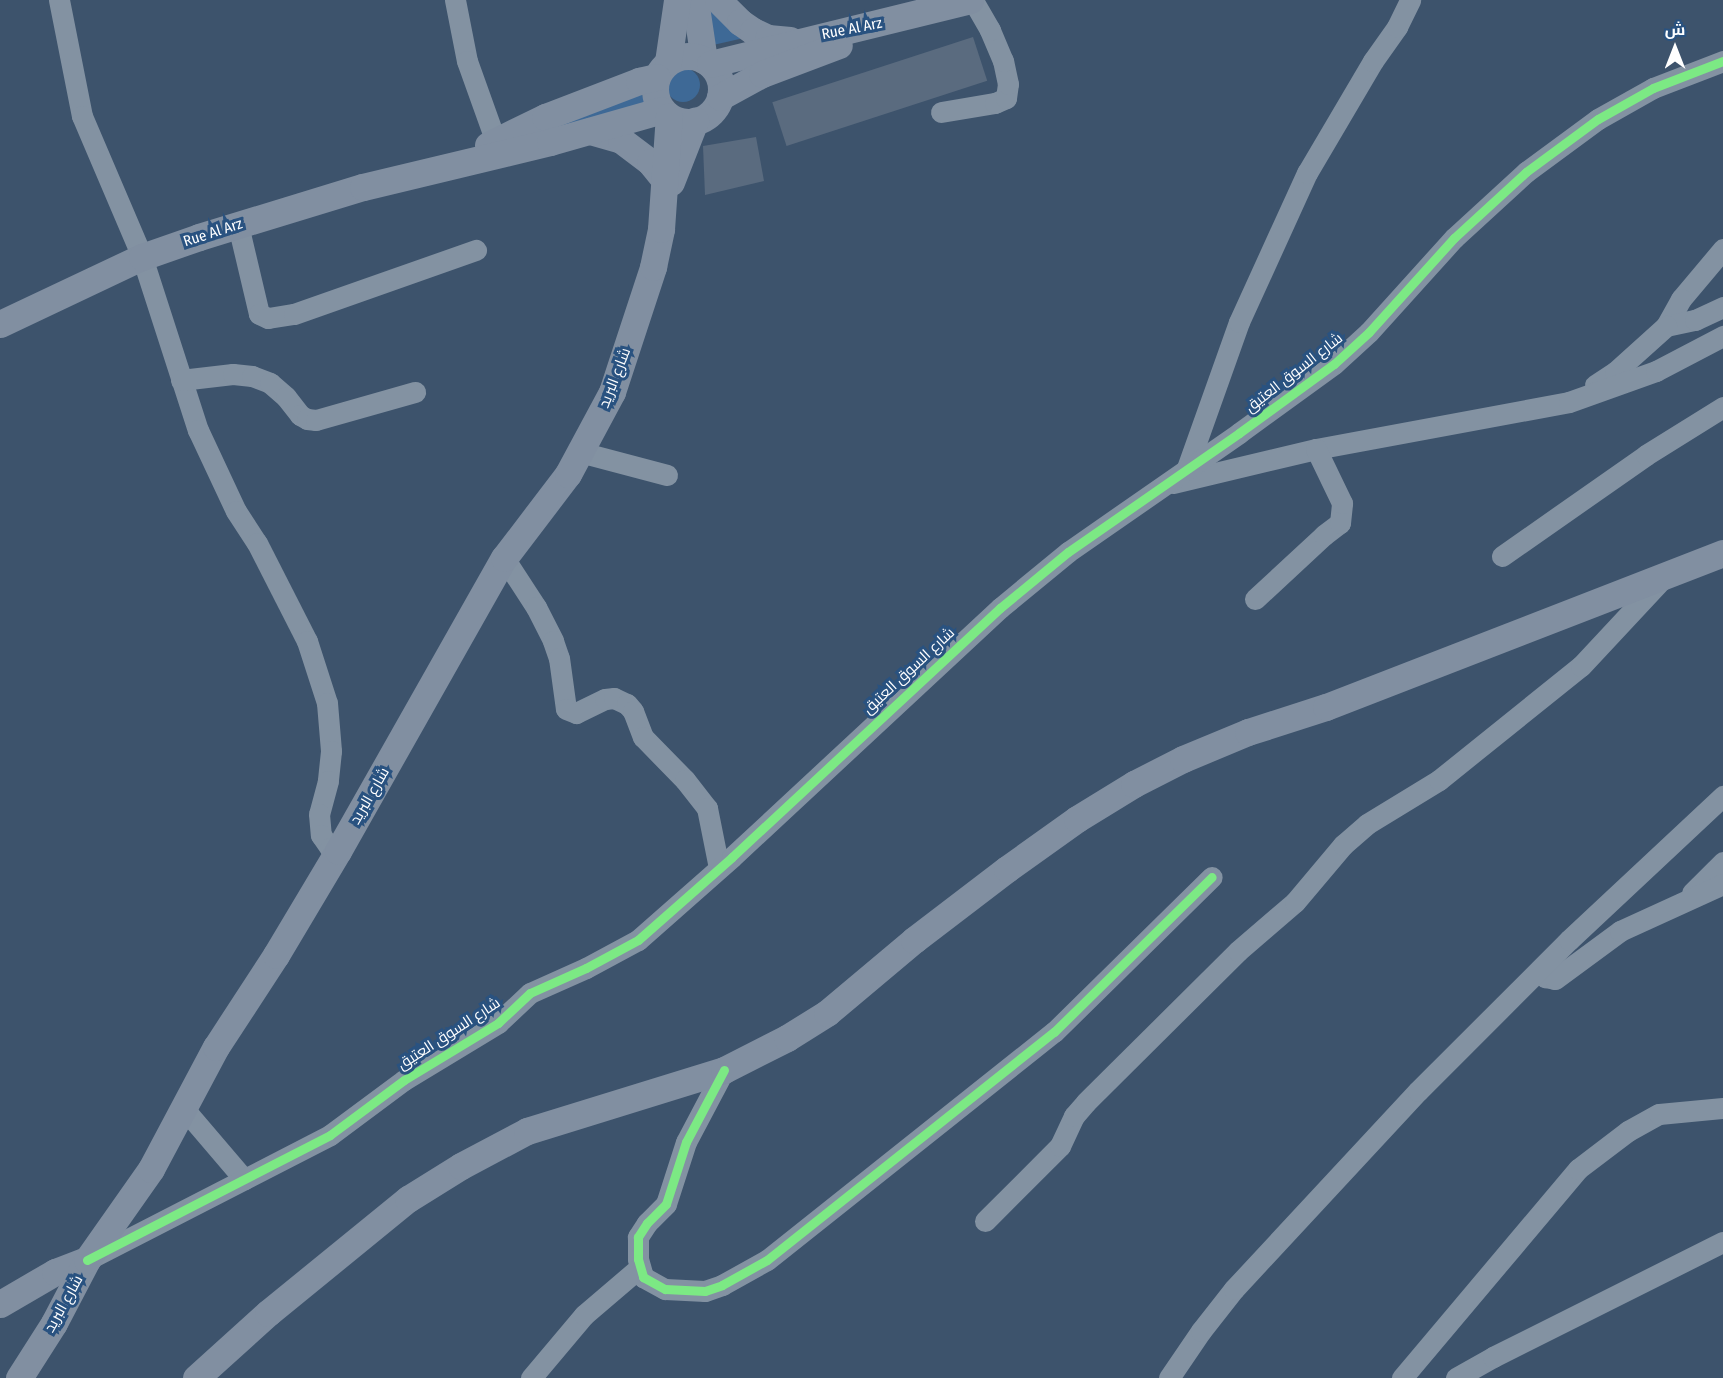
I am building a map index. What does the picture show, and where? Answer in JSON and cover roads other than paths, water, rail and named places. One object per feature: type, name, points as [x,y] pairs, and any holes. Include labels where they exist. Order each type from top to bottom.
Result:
[{"type":"main road","points":[[677,0],[655,94],[666,113],[682,121],[695,121],[714,110],[720,96],[721,82],[707,62],[695,0]]},
{"type":"main road","points":[[718,0],[740,22],[753,31],[768,38],[794,41]]},
{"type":"main road","points":[[889,22],[971,0]]},
{"type":"main road","name":"Rue Al Arz","points":[[707,62],[794,41],[889,22]]},
{"type":"main road","name":"Rue Al Arz","points":[[720,96],[762,74],[856,38],[889,22]]},
{"type":"main road","points":[[662,70],[690,55],[707,62]]},
{"type":"main road","name":"Rue Al Arz","points":[[436,170],[545,117],[662,70]]},
{"type":"main road","name":"Rue Al Arz","points":[[0,324],[142,257],[238,225],[363,187],[666,113]]},
{"type":"main road","name":"شارع البريد","points":[[19,1378],[54,1323],[87,1260],[151,1168],[185,1110],[216,1047],[276,955],[338,851],[504,558],[568,474],[612,392],[653,267],[662,230],[666,186],[666,113]]},
{"type":"main road","name":"شارع البريد","points":[[666,186],[676,173],[695,121]]},
{"type":"main road","points":[[590,131],[621,140],[650,162],[666,186]]},
{"type":"main road","points":[[196,1378],[268,1313],[383,1218],[461,1166],[527,1131],[724,1070],[787,1038],[827,1012],[914,940],[1007,869],[1077,819],[1134,784],[1183,759],[1248,732],[1326,707],[1594,601],[1662,579],[1723,554]]},
{"type":"main road","name":"شارع السوق العتيق","points":[[0,1304],[55,1272],[87,1260]]},
{"type":"street","points":[[59,0],[82,116],[142,257],[181,380],[214,466],[236,511],[257,543],[307,641],[327,703],[331,751],[328,781],[319,814],[321,835],[330,848],[338,851]]},
{"type":"street","points":[[455,0],[467,61],[496,142]]},
{"type":"street","points":[[941,112],[995,103],[1006,98],[1008,84],[1003,61],[990,30],[971,0]]},
{"type":"street","points":[[1187,468],[1239,322],[1307,173],[1373,61],[1397,27],[1410,0]]},
{"type":"street","name":"شارع السوق العتيق","points":[[87,1260],[330,1135],[404,1080],[498,1023],[530,993],[586,968],[638,940],[1000,608],[1068,552],[1334,364],[1369,332],[1454,238],[1526,172],[1567,140],[1653,88],[1723,61]]},
{"type":"street","points":[[238,225],[259,314],[268,318],[294,314],[476,250]]},
{"type":"street","points":[[1569,402],[1615,372],[1666,326],[1681,299],[1723,249]]},
{"type":"street","points":[[1666,326],[1695,320],[1723,307]]},
{"type":"street","points":[[1161,486],[1316,449],[1569,402],[1656,371],[1723,336]]},
{"type":"street","points":[[181,380],[233,374],[252,376],[270,383],[286,397],[300,415],[316,420],[415,392]]},
{"type":"street","points":[[1502,556],[1646,455],[1723,407]]},
{"type":"street","points":[[1255,599],[1324,535],[1341,523],[1342,503],[1316,449]]},
{"type":"street","points":[[580,452],[667,475]]},
{"type":"street","points":[[504,558],[536,607],[553,641],[559,658],[566,709],[576,713],[605,699],[614,698],[627,704],[633,711],[643,738],[685,780],[707,808],[719,868]]},
{"type":"street","points":[[985,1221],[1060,1146],[1074,1116],[1086,1102],[1238,951],[1295,902],[1343,845],[1367,824],[1439,780],[1581,666],[1662,579]]},
{"type":"street","points":[[1169,1378],[1201,1331],[1234,1289],[1418,1091],[1540,970],[1723,796]]},
{"type":"street","points":[[1685,900],[1723,862]]},
{"type":"street","points":[[724,1070],[686,1142],[666,1204],[647,1223],[638,1237],[639,1268],[647,1282],[665,1289],[705,1291],[722,1286],[767,1260],[1054,1032],[1212,877]]},
{"type":"street","points":[[1540,970],[1545,977],[1555,979],[1620,931],[1723,884]]},
{"type":"street","points":[[1402,1378],[1578,1169],[1628,1131],[1659,1114],[1723,1108]]},
{"type":"street","points":[[185,1110],[244,1179]]},
{"type":"street","points":[[1456,1378],[1493,1357],[1723,1242]]},
{"type":"street","points":[[531,1378],[584,1316],[639,1268]]}]
